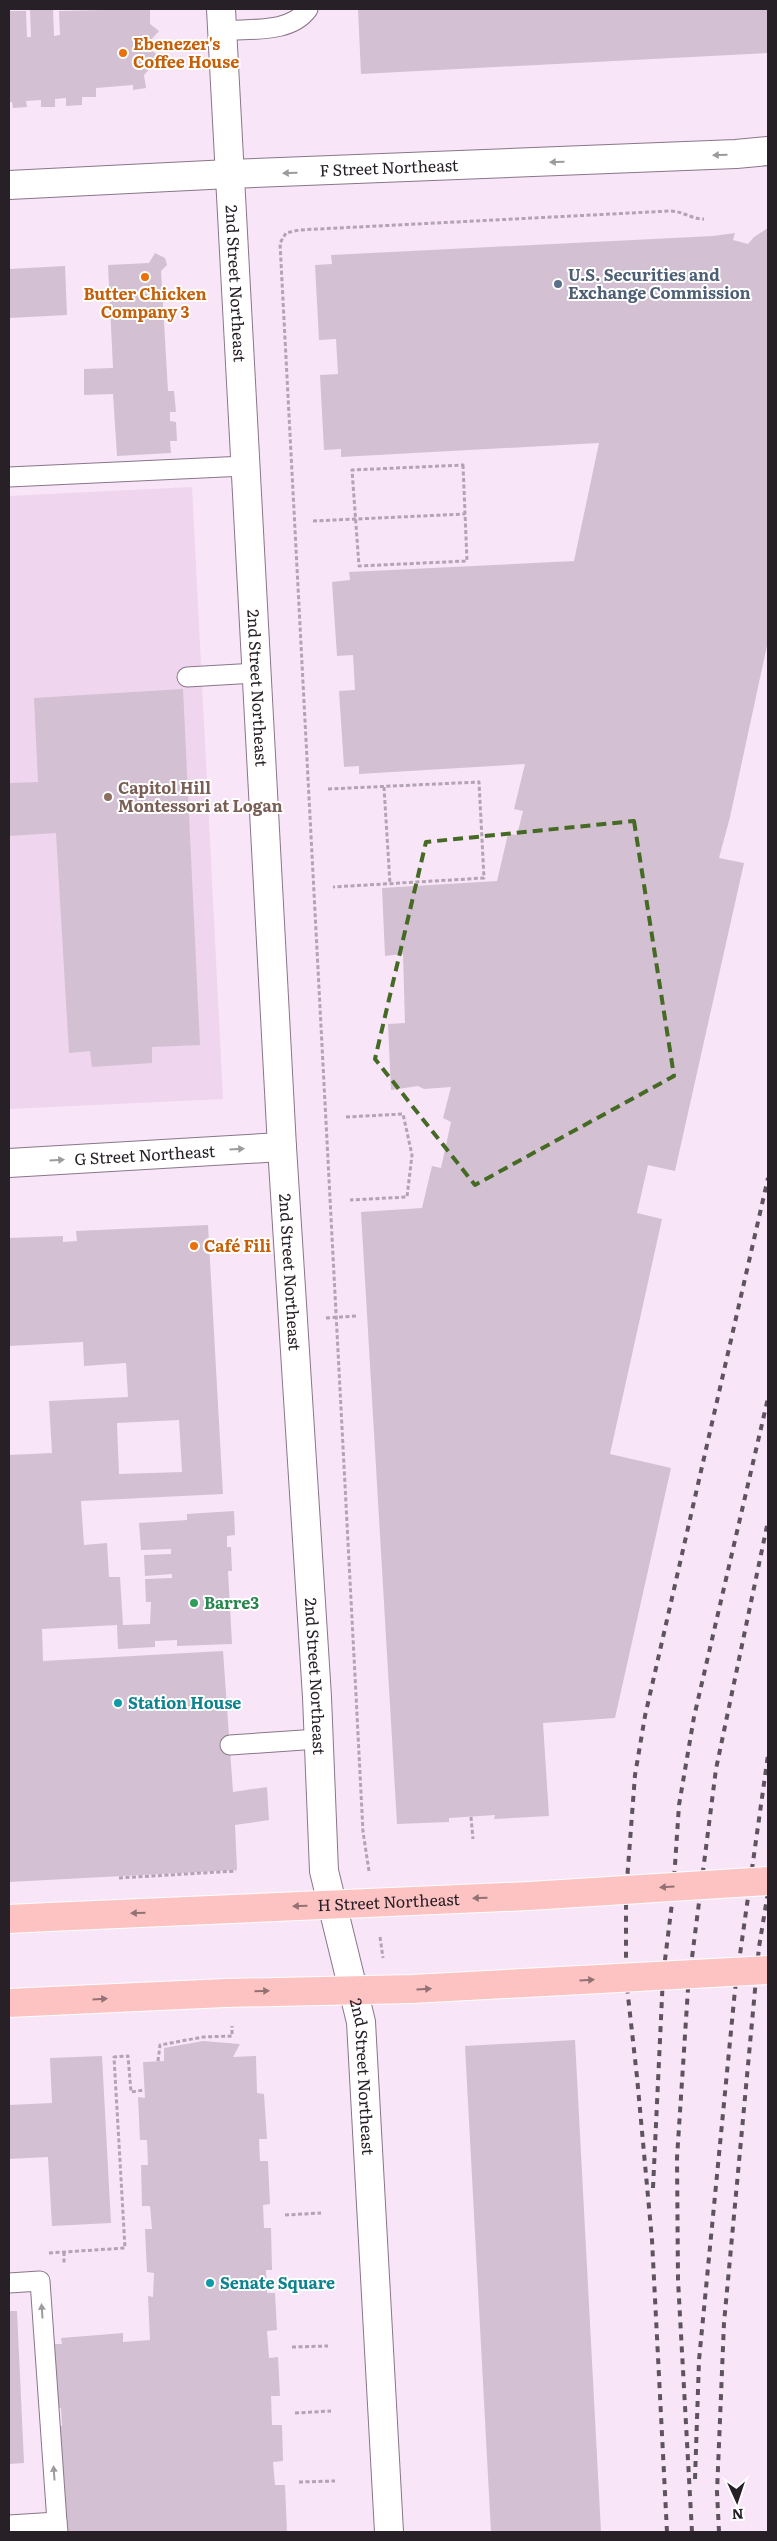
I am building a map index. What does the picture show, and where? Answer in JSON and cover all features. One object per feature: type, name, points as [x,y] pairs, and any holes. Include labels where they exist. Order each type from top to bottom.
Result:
[{"type":"main road","name":"H Street Northeast","points":[[9,1919],[529,1896],[768,1881]]},
{"type":"main road","points":[[9,2003],[225,1992],[412,1990],[768,1970]]},
{"type":"street","name":"2nd Street Northeast","points":[[222,20],[282,1147],[318,1739],[324,1871],[361,2022],[389,2532]]},
{"type":"street","name":"F Street Northeast","points":[[9,185],[229,174],[706,156],[768,151]]},
{"type":"street","name":"G Street Northeast","points":[[9,1163],[282,1147]]},
{"type":"lane","points":[[222,20],[289,25],[303,16],[308,9]]},
{"type":"lane","points":[[9,477],[245,466]]},
{"type":"lane","points":[[186,677],[257,673]]},
{"type":"lane","points":[[230,1745],[318,1739]]},
{"type":"lane","points":[[9,2283],[40,2281],[58,2527],[9,2525]]},
{"type":"path","points":[[363,1821],[280,244],[286,233],[299,230],[670,211],[678,211],[694,219],[704,219]]},
{"type":"path","points":[[463,465],[465,514],[467,561],[359,566],[352,470],[463,465]]},
{"type":"path","points":[[313,521],[465,514]]},
{"type":"path","points":[[328,790],[479,782],[484,878],[333,887]]},
{"type":"path","points":[[384,786],[390,884]]},
{"type":"path","points":[[346,1117],[403,1114],[412,1155],[407,1197],[350,1200]]},
{"type":"path","points":[[323,1311],[323,1318],[356,1316]]},
{"type":"path","points":[[472,1817],[473,1839]]},
{"type":"path","points":[[117,1878],[236,1871]]},
{"type":"path","points":[[158,2061],[160,2045],[203,2037],[232,2036],[232,2022]]},
{"type":"path","points":[[45,2253],[125,2248],[114,2057],[128,2056],[130,2092],[144,2090]]},
{"type":"path","points":[[286,2215],[321,2213]]},
{"type":"path","points":[[288,2281],[324,2280]]},
{"type":"path","points":[[292,2348],[328,2346]]},
{"type":"path","points":[[295,2413],[331,2412]]},
{"type":"path","points":[[298,2482],[335,2481]]},
{"type":"highlighted area","points":[[634,821],[674,1076],[475,1185],[375,1059],[426,842]]},
{"type":"shaded area","name":"Capitol Hill Montessori at Logan","points":[[192,487],[223,1099],[9,1109],[9,496]]},
{"type":"building","points":[[53,9],[54,36],[60,35],[59,11],[150,9],[150,24],[159,31],[150,41],[151,50],[161,57],[144,75],[146,88],[133,90],[133,85],[96,88],[96,97],[82,97],[82,105],[66,106],[66,98],[55,99],[55,107],[41,107],[41,100],[26,101],[27,107],[13,108],[12,102],[9,102],[9,11],[26,11],[27,37],[31,37],[30,10]]},
{"type":"building","points":[[358,9],[768,9],[768,53],[361,74]]},
{"type":"building","points":[[768,228],[768,641],[730,817],[719,858],[744,863],[675,1171],[648,1165],[637,1213],[662,1219],[610,1454],[671,1468],[615,1718],[543,1723],[549,1816],[494,1819],[495,1815],[449,1818],[449,1822],[397,1824],[361,1212],[422,1208],[432,1166],[441,1168],[451,1122],[443,1118],[451,1087],[424,1089],[418,1086],[391,1090],[388,1024],[405,1023],[403,954],[385,956],[382,888],[497,881],[508,834],[517,835],[523,811],[514,809],[525,764],[359,774],[359,766],[344,767],[339,691],[355,690],[353,655],[337,656],[332,582],[350,580],[349,572],[574,561],[599,443],[341,457],[341,449],[324,450],[320,375],[338,374],[336,339],[319,340],[315,265],[332,264],[331,255],[713,236],[735,233],[733,240],[748,244],[754,237]]},
{"type":"building","points":[[155,253],[165,258],[167,265],[161,271],[168,391],[174,391],[176,412],[170,412],[170,421],[176,422],[177,441],[170,441],[171,453],[117,456],[113,394],[84,395],[84,369],[113,368],[108,265],[149,263]]},
{"type":"building","points":[[65,266],[67,315],[9,318],[9,269]]},
{"type":"building","points":[[183,689],[200,1045],[152,1047],[152,1063],[92,1067],[90,1051],[69,1053],[56,833],[9,836],[9,783],[38,782],[34,698]]},
{"type":"building","points":[[208,1225],[223,1494],[81,1501],[84,1545],[107,1543],[109,1577],[120,1577],[123,1625],[150,1624],[151,1602],[146,1602],[145,1579],[172,1578],[172,1574],[145,1576],[144,1555],[171,1554],[171,1549],[141,1550],[139,1523],[187,1520],[187,1514],[234,1511],[235,1535],[227,1536],[227,1547],[231,1547],[232,1571],[228,1571],[232,1644],[177,1646],[177,1640],[155,1641],[155,1647],[118,1649],[117,1625],[42,1629],[43,1661],[223,1651],[233,1792],[267,1787],[269,1820],[235,1825],[237,1870],[9,1882],[9,1455],[52,1453],[49,1401],[128,1397],[126,1363],[84,1366],[83,1342],[9,1346],[9,1238],[63,1236],[63,1242],[77,1241],[76,1231]],"holes":[[[179,1420],[182,1472],[119,1474],[117,1423]]]},
{"type":"building","points":[[575,2040],[601,2532],[491,2532],[465,2046]]},
{"type":"building","name":"Senate Square","points":[[203,2041],[240,2044],[233,2057],[256,2056],[257,2093],[264,2094],[267,2139],[259,2139],[260,2161],[268,2161],[270,2204],[263,2205],[264,2228],[271,2228],[272,2270],[266,2270],[267,2293],[275,2293],[277,2330],[267,2331],[269,2358],[278,2357],[280,2396],[271,2396],[272,2425],[282,2425],[283,2461],[273,2462],[275,2485],[285,2485],[287,2532],[64,2532],[62,2497],[65,2496],[64,2477],[61,2477],[58,2426],[62,2426],[61,2408],[56,2408],[54,2344],[62,2344],[61,2338],[123,2333],[123,2342],[150,2340],[148,2296],[153,2297],[154,2273],[147,2272],[145,2229],[152,2229],[150,2206],[142,2206],[141,2165],[148,2165],[147,2140],[140,2140],[138,2097],[145,2098],[143,2062],[164,2061],[164,2048]]},
{"type":"building","points":[[102,2056],[111,2223],[52,2226],[48,2157],[9,2159],[9,2105],[52,2103],[50,2058]]},
{"type":"building","points":[[9,2311],[17,2311],[24,2463],[9,2464]]},
{"type":"railway","points":[[667,2532],[652,2240],[626,1978],[626,1894],[635,1775],[645,1716],[768,1178]]},
{"type":"railway","points":[[653,2188],[663,1976],[673,1895],[679,1805],[694,1717],[768,1398]]},
{"type":"railway","points":[[692,2532],[678,2280],[677,2158],[688,1989],[716,1769],[768,1521]]},
{"type":"railway","points":[[695,2479],[699,2360],[735,1990],[768,1755]]},
{"type":"railway","points":[[719,2532],[717,2492],[724,2323],[759,1947],[768,1892]]},
{"type":"place","name":"Ebenezer's Coffee House","points":[[123,53]]},
{"type":"place","name":"Butter Chicken Company 3","points":[[145,277]]},
{"type":"place","name":"U.S. Securities and Exchange Commission","points":[[558,284]]},
{"type":"place","name":"Capitol Hill Montessori at Logan","points":[[108,797]]},
{"type":"place","name":"Café Fili","points":[[194,1246]]},
{"type":"place","name":"Barre3","points":[[194,1603]]},
{"type":"place","name":"Station House","points":[[118,1703]]},
{"type":"place","name":"Senate Square","points":[[210,2283]]}]
